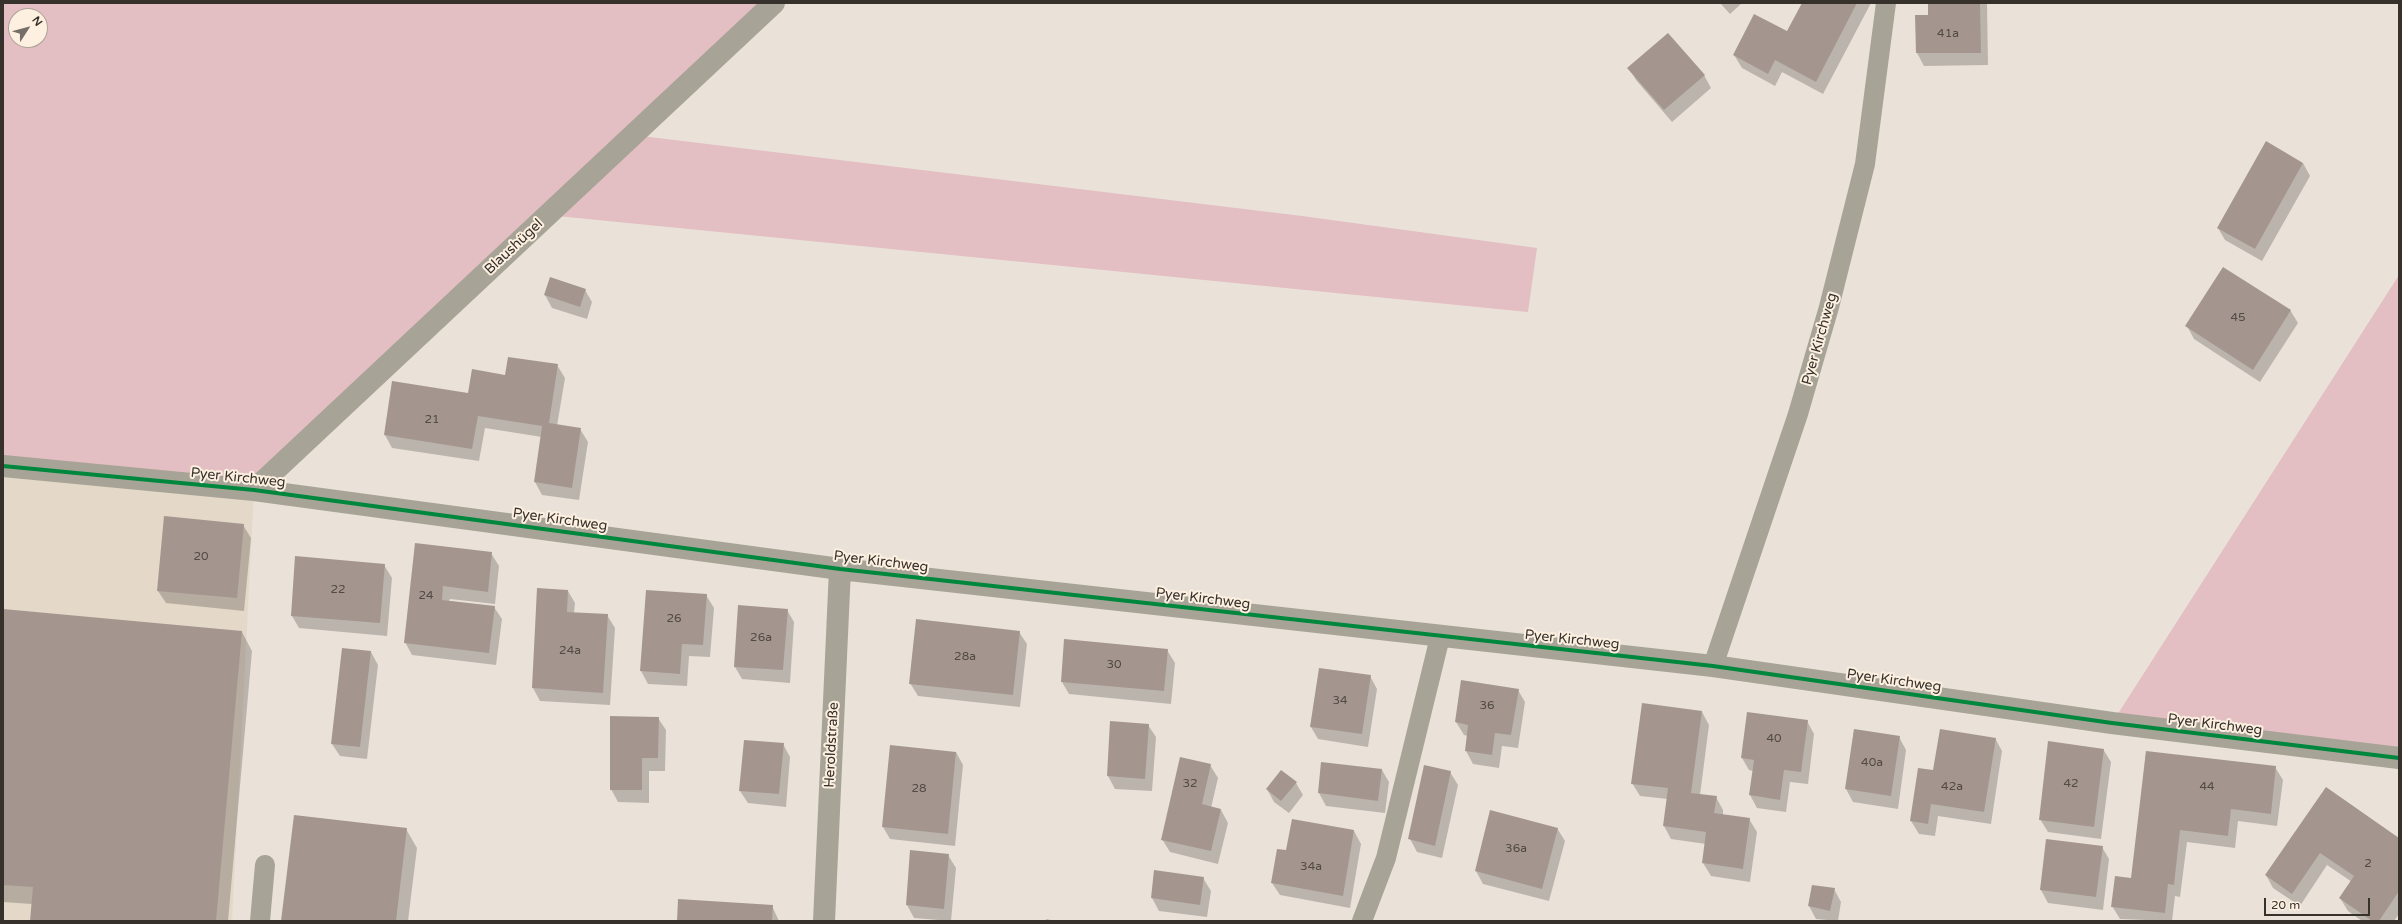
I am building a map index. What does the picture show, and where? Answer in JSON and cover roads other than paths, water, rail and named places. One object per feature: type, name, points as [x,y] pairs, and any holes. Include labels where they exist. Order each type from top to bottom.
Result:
[{"type":"street","name":"Blaushügel","points":[[254,490],[774,3]]},
{"type":"street","name":"Pyer Kirchweg","points":[[3,466],[254,490],[840,569],[1440,637],[1713,666],[2112,723],[2399,758]]},
{"type":"street","name":"Heroldstraße","points":[[824,921],[840,569]]},
{"type":"lane","name":"Pyer Kirchweg","points":[[1713,666],[1798,414],[1829,307],[1865,164],[1886,3]]},
{"type":"lane","points":[[1362,921],[1386,858],[1440,637]]},
{"type":"lane","points":[[260,921],[265,865]]}]
